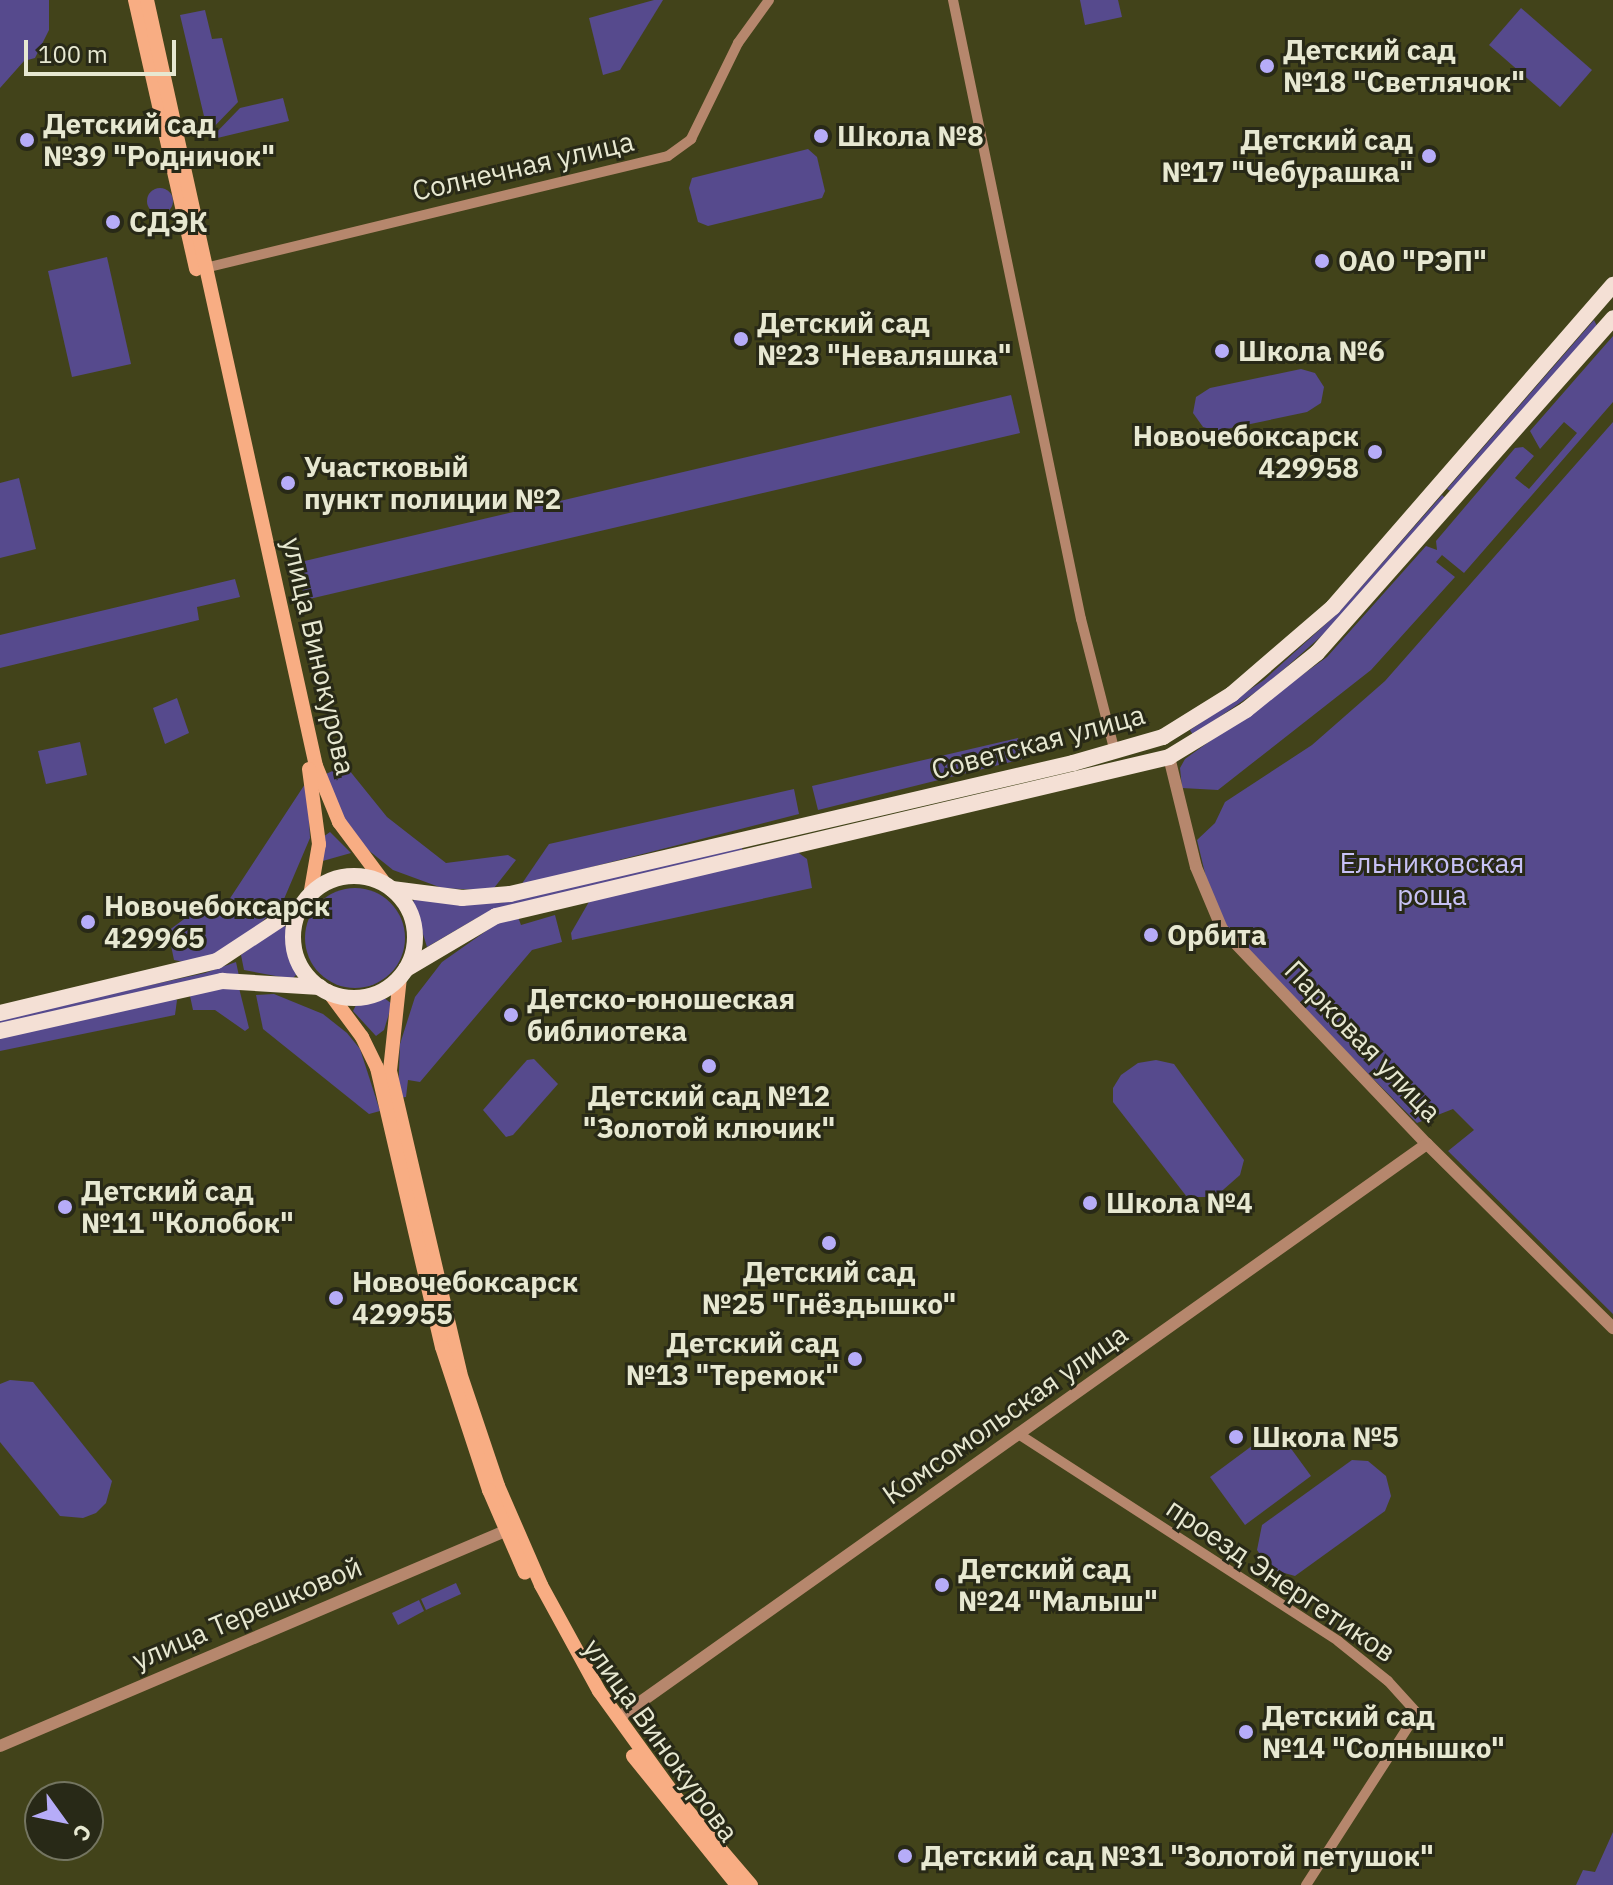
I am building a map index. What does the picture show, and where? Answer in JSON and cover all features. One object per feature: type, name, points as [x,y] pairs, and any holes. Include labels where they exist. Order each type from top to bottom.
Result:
[{"type":"main road","name":"улица Винокурова","points":[[135,0],[200,269],[318,816],[307,900]]},
{"type":"main road","name":"улица Винокурова","points":[[147,0],[200,269]]},
{"type":"main road","name":"Советская улица","points":[[389,887],[462,898],[500,896],[1115,752],[1163,737],[1232,694],[1333,607],[1613,285]]},
{"type":"main road","name":"Советская улица","points":[[403,973],[496,916],[1169,757],[1246,710],[1317,653],[1613,318]]},
{"type":"main road","name":"улица Винокурова","points":[[236,430],[316,766],[339,822],[389,887]]},
{"type":"main road","name":"Парковая улица","points":[[1163,737],[1169,757]]},
{"type":"main road","points":[[0,1013],[217,961],[307,900],[328,882],[350,876],[389,887],[408,908],[415,930],[403,973],[366,996],[324,989],[222,981],[0,1031]]},
{"type":"main road","points":[[307,900],[294,944],[301,966],[324,989]]},
{"type":"main road","name":"улица Винокурова","points":[[403,973],[390,1071],[460,1373],[493,1488]]},
{"type":"main road","name":"улица Винокурова","points":[[324,989],[362,1037],[377,1068],[442,1347],[493,1488],[562,1647],[665,1800],[737,1885]]},
{"type":"main road","name":"улица Винокурова","points":[[614,1721],[751,1885]]},
{"type":"street","name":"Солнечная улица","points":[[200,269],[668,156],[691,139],[738,43],[769,0]]},
{"type":"street","points":[[953,0],[1078,604],[1115,752]]},
{"type":"street","name":"Парковая улица","points":[[1169,757],[1196,867],[1222,929],[1427,1144],[1613,1328]]},
{"type":"street","name":"Комсомольская улица","points":[[614,1721],[1427,1144]]},
{"type":"street","name":"проезд Энергетиков","points":[[1020,1435],[1338,1641],[1417,1713],[1306,1885]]},
{"type":"street","name":"улица Терешковой","points":[[0,1746],[510,1530]]},
{"type":"green space","points":[[0,0],[49,0],[49,30],[35,58],[24,61],[0,88]]},
{"type":"green space","points":[[663,0],[620,70],[603,75],[589,18]]},
{"type":"green space","points":[[1080,0],[1118,0],[1122,17],[1085,25]]},
{"type":"green space","points":[[1521,8],[1592,70],[1560,107],[1489,45]]},
{"type":"green space","points":[[205,10],[212,39],[222,38],[238,102],[208,133],[180,15]]},
{"type":"green space","points":[[283,98],[289,121],[209,140],[240,108]]},
{"type":"green space","points":[[808,149],[817,157],[825,191],[822,198],[708,226],[698,222],[689,188],[692,178]]},
{"type":"green space","points":[[160,188],[169,192],[173,201],[169,210],[160,214],[151,210],[147,201],[151,192]]},
{"type":"green space","points":[[107,257],[131,364],[72,377],[48,271]]},
{"type":"green space","points":[[1594,320],[1597,326],[1452,492],[1447,489]]},
{"type":"green space","points":[[1613,336],[1613,402],[1464,573],[1442,555],[1436,562],[1455,577],[1371,670],[1218,790],[1182,788],[1180,768],[1185,759],[1327,657],[1426,546],[1437,550],[1436,541],[1515,448],[1523,447],[1534,456],[1515,478],[1529,489],[1577,433],[1564,422],[1540,449],[1530,431]]},
{"type":"green space","points":[[1301,369],[1315,373],[1324,387],[1321,403],[1307,412],[1217,431],[1203,427],[1193,413],[1196,397],[1210,388]]},
{"type":"green space","points":[[1011,395],[1020,433],[305,600],[296,563]]},
{"type":"green space","name":"Ельниковская роща","points":[[1613,422],[1613,1314],[1448,1151],[1474,1130],[1453,1109],[1417,1123],[1232,936],[1210,894],[1197,840],[1215,823],[1225,802],[1312,745],[1385,681]]},
{"type":"green space","points":[[19,478],[36,549],[0,558],[0,483]]},
{"type":"green space","points":[[1442,495],[1446,499],[1344,616],[1266,685],[1193,735],[1190,730],[1264,680],[1339,612]]},
{"type":"green space","points":[[235,579],[240,597],[197,607],[199,620],[0,668],[0,635]]},
{"type":"green space","points":[[177,698],[189,733],[165,744],[153,708]]},
{"type":"green space","points":[[1018,738],[1023,759],[818,810],[812,786]]},
{"type":"green space","points":[[80,742],[87,775],[46,784],[38,751]]},
{"type":"green space","points":[[345,765],[387,817],[446,863],[508,855],[516,860],[494,888],[480,890],[442,888],[393,870],[362,845],[336,809],[326,774]]},
{"type":"green space","points":[[307,781],[310,838],[284,899],[242,943],[193,964],[174,960],[168,931],[199,908],[225,906]]},
{"type":"green space","points":[[794,789],[799,814],[521,885],[549,844]]},
{"type":"green space","points":[[330,832],[351,853],[319,862],[323,837]]},
{"type":"green space","points":[[742,847],[743,853],[482,915],[427,947],[413,902],[415,897],[500,903]]},
{"type":"green space","points":[[796,851],[807,859],[812,888],[572,940],[571,933],[590,900]]},
{"type":"green space","points":[[355,888],[374,892],[390,903],[401,919],[405,938],[401,957],[390,973],[374,984],[355,988],[336,984],[320,973],[309,957],[305,938],[309,919],[320,903],[336,892]]},
{"type":"green space","points":[[555,915],[562,942],[532,950],[420,1082],[408,1080],[406,1097],[398,1098],[400,1044],[415,997],[442,962],[496,924],[518,917],[521,925]]},
{"type":"green space","points":[[282,924],[290,930],[291,961],[298,973],[292,979],[244,970],[241,955]]},
{"type":"green space","points":[[236,962],[239,976],[0,1025],[0,1018],[205,973]]},
{"type":"green space","points":[[239,988],[249,1028],[245,1031],[215,1010],[193,1010],[190,996],[196,990]]},
{"type":"green space","points":[[274,994],[323,1014],[347,1033],[360,1049],[380,1111],[369,1114],[263,1029],[256,995]]},
{"type":"green space","points":[[170,996],[177,1000],[175,1015],[0,1051],[0,1034]]},
{"type":"green space","points":[[383,997],[392,1004],[384,1030],[376,1036],[353,1011],[357,1003]]},
{"type":"green space","points":[[534,1059],[558,1084],[513,1135],[506,1137],[483,1110],[527,1060]]},
{"type":"green space","points":[[1156,1060],[1174,1064],[1244,1160],[1240,1175],[1215,1197],[1187,1197],[1113,1102],[1113,1088],[1121,1075],[1138,1063]]},
{"type":"green space","points":[[10,1380],[33,1382],[112,1481],[106,1503],[96,1513],[83,1518],[60,1516],[0,1442],[0,1384]]},
{"type":"green space","points":[[1276,1428],[1311,1476],[1245,1525],[1210,1477]]},
{"type":"green space","points":[[1352,1460],[1368,1461],[1386,1476],[1391,1496],[1385,1511],[1295,1576],[1270,1569],[1257,1550],[1262,1525]]},
{"type":"green space","points":[[456,1583],[461,1594],[426,1610],[421,1599]]},
{"type":"green space","points":[[419,1600],[424,1611],[398,1625],[392,1613]]},
{"type":"green space","points":[[1613,1832],[1613,1885],[1576,1885],[1583,1870],[1595,1872]]},
{"type":"place","name":"Детский сад №18 \"Светлячок\"","points":[[1267,66]]},
{"type":"place","name":"Школа №8","points":[[821,136]]},
{"type":"place","name":"Детский сад №39 \"Родничок\"","points":[[27,140]]},
{"type":"place","name":"Детский сад №17 \"Чебурашка\"","points":[[1429,156]]},
{"type":"place","name":"СДЭК","points":[[113,222]]},
{"type":"place","name":"ОАО \"РЭП\"","points":[[1322,261]]},
{"type":"place","name":"Детский сад №23 \"Неваляшка\"","points":[[741,339]]},
{"type":"place","name":"Школа №6","points":[[1222,351]]},
{"type":"place","name":"Новочебоксарск 429958","points":[[1375,452]]},
{"type":"place","name":"Участковый пункт полиции №2","points":[[288,483]]},
{"type":"place","name":"Новочебоксарск 429965","points":[[88,922]]},
{"type":"place","name":"Орбита","points":[[1151,935]]},
{"type":"place","name":"Детско-юношеская библиотека","points":[[511,1015]]},
{"type":"place","name":"Детский сад №12 \"Золотой ключик\"","points":[[709,1066]]},
{"type":"place","name":"Школа №4","points":[[1090,1203]]},
{"type":"place","name":"Детский сад №11 \"Колобок\"","points":[[65,1207]]},
{"type":"place","name":"Детский сад №25 \"Гнёздышко\"","points":[[829,1243]]},
{"type":"place","name":"Новочебоксарск 429955","points":[[336,1298]]},
{"type":"place","name":"Детский сад №13 \"Теремок\"","points":[[855,1359]]},
{"type":"place","name":"Школа №5","points":[[1236,1437]]},
{"type":"place","name":"Детский сад №24 \"Малыш\"","points":[[942,1585]]},
{"type":"place","name":"Детский сад №14 \"Солнышко\"","points":[[1246,1732]]},
{"type":"place","name":"Детский сад №31 \"Золотой петушок\"","points":[[905,1856]]}]
